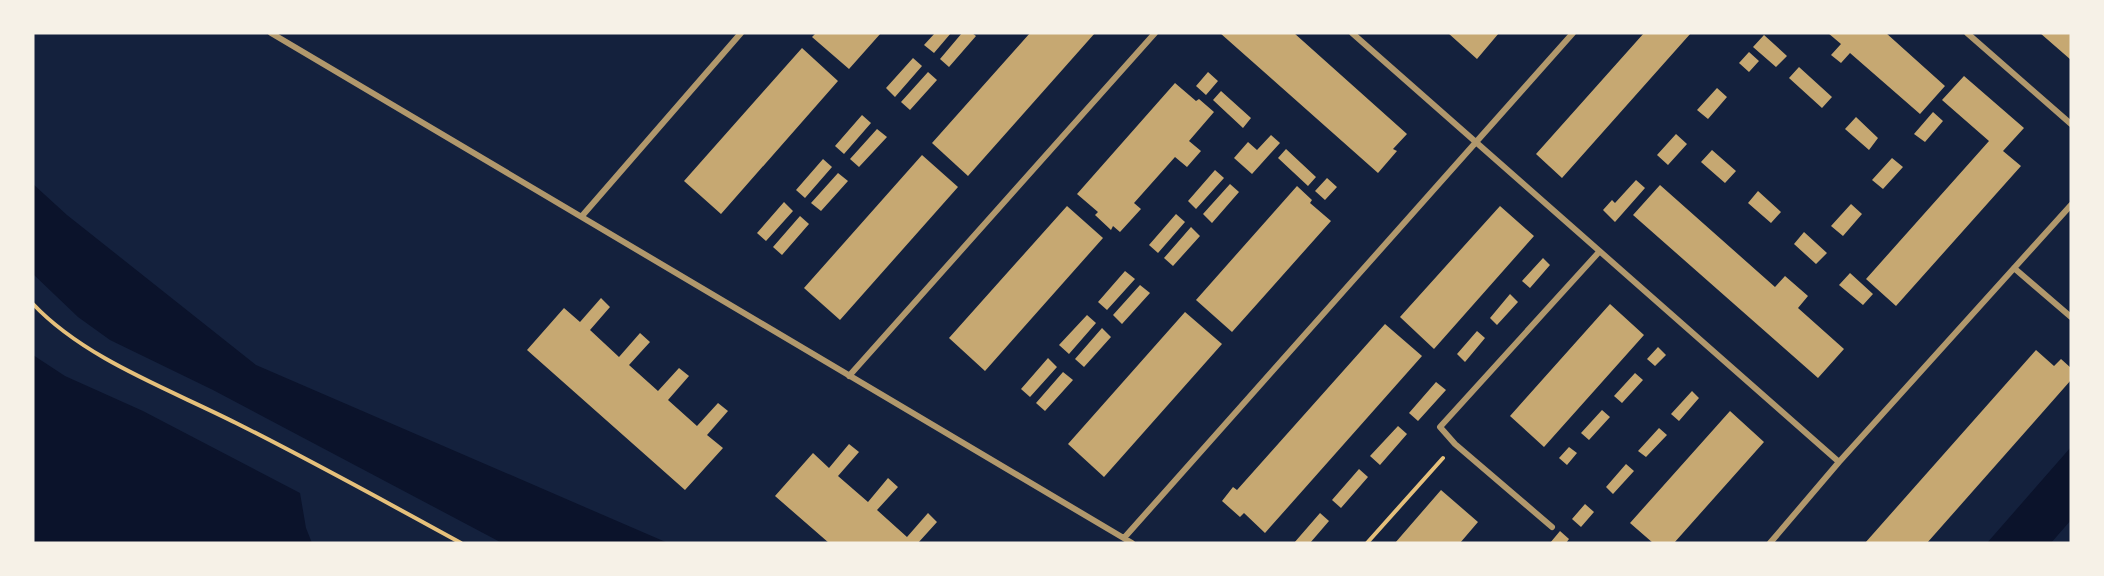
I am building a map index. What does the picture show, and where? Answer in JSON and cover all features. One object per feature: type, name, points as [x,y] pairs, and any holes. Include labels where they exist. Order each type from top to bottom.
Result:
[{"type":"street","points":[[272,33],[1132,543]]},
{"type":"street","points":[[582,216],[741,33]]},
{"type":"street","points":[[849,376],[1155,33]]},
{"type":"street","points":[[1352,33],[1839,462]]},
{"type":"street","points":[[1124,538],[1362,272],[1474,141],[1573,33]]},
{"type":"street","points":[[1967,33],[2071,124]]},
{"type":"street","points":[[1770,543],[1839,462],[2071,205]]},
{"type":"street","points":[[1552,527],[1455,444],[1440,427],[1599,252]]},
{"type":"street","points":[[2014,268],[2071,318]]},
{"type":"path","points":[[33,303],[49,321],[106,358],[307,459],[460,543]]},
{"type":"path","points":[[1367,543],[1455,444]]},
{"type":"water","points":[[33,184],[67,215],[256,365],[668,543],[502,543],[213,390],[110,340],[78,317],[33,274]]},
{"type":"water","points":[[33,355],[65,376],[143,411],[300,493],[306,528],[312,543],[33,543]]},
{"type":"water","points":[[2071,447],[2071,520],[2051,543],[1987,543]]},
{"type":"building","points":[[816,33],[881,33],[849,69],[812,37]]},
{"type":"building","points":[[935,33],[951,33],[934,53],[924,45]]},
{"type":"building","points":[[962,33],[972,33],[976,36],[949,67],[940,59]]},
{"type":"building","points":[[1030,33],[1095,33],[968,176],[932,143]]},
{"type":"building","points":[[1220,33],[1294,33],[1407,134],[1393,149],[1397,151],[1378,173]]},
{"type":"building","points":[[1448,33],[1499,33],[1477,59]]},
{"type":"building","points":[[1644,33],[1691,33],[1562,178],[1536,154]]},
{"type":"building","points":[[1828,33],[1886,33],[1945,86],[1920,114],[1850,53],[1841,63],[1831,55],[1841,44]]},
{"type":"building","points":[[2040,33],[2071,33],[2071,60],[2063,53]]},
{"type":"building","points":[[1764,35],[1787,56],[1776,67],[1753,47]]},
{"type":"building","points":[[802,48],[838,81],[721,214],[684,181]]},
{"type":"building","points":[[1749,52],[1759,61],[1749,72],[1739,63]]},
{"type":"building","points":[[913,58],[922,66],[895,97],[886,88]]},
{"type":"building","points":[[1799,67],[1832,97],[1822,108],[1789,78]]},
{"type":"building","points":[[928,72],[937,80],[910,110],[901,102]]},
{"type":"building","points":[[1208,72],[1218,81],[1206,95],[1196,86]]},
{"type":"building","points":[[1964,76],[2024,128],[2003,151],[2021,166],[1896,306],[1866,279],[1989,141],[1942,100]]},
{"type":"building","points":[[1175,83],[1196,101],[1199,99],[1214,112],[1189,141],[1201,151],[1187,167],[1175,157],[1134,203],[1141,209],[1120,232],[1113,226],[1111,230],[1095,215],[1098,212],[1077,194]]},
{"type":"building","points":[[1717,88],[1727,97],[1708,119],[1697,110]]},
{"type":"building","points":[[1221,91],[1251,118],[1243,128],[1213,100]]},
{"type":"building","points":[[1933,112],[1943,121],[1925,142],[1914,134]]},
{"type":"building","points":[[862,115],[871,123],[844,154],[835,146]]},
{"type":"building","points":[[1856,117],[1878,138],[1869,150],[1845,129]]},
{"type":"building","points":[[877,129],[887,137],[859,167],[850,159]]},
{"type":"building","points":[[1676,134],[1687,144],[1668,165],[1657,155]]},
{"type":"building","points":[[1271,135],[1280,143],[1252,174],[1234,158],[1248,142],[1257,150]]},
{"type":"building","points":[[1286,149],[1316,177],[1308,186],[1278,158]]},
{"type":"building","points":[[1712,150],[1736,171],[1725,183],[1701,162]]},
{"type":"building","points":[[922,155],[958,187],[840,320],[804,288]]},
{"type":"building","points":[[1892,158],[1903,167],[1883,189],[1872,180]]},
{"type":"building","points":[[823,159],[832,167],[805,198],[796,190]]},
{"type":"building","points":[[1215,170],[1224,178],[1196,209],[1188,201]]},
{"type":"building","points":[[838,173],[848,181],[821,211],[811,203]]},
{"type":"building","points":[[1327,178],[1337,187],[1325,200],[1315,191]]},
{"type":"building","points":[[1636,180],[1645,188],[1615,222],[1603,210],[1612,200],[1615,203]]},
{"type":"building","points":[[1230,184],[1239,192],[1212,223],[1203,214]]},
{"type":"building","points":[[1660,185],[1775,287],[1785,276],[1808,296],[1798,308],[1844,349],[1818,378],[1633,215]]},
{"type":"building","points":[[1297,186],[1312,200],[1310,203],[1331,221],[1232,332],[1196,300]]},
{"type":"building","points":[[1758,191],[1781,212],[1771,223],[1748,203]]},
{"type":"building","points":[[784,202],[793,211],[766,241],[757,233]]},
{"type":"building","points":[[1851,204],[1862,214],[1843,236],[1831,226]]},
{"type":"building","points":[[1067,206],[1103,238],[985,371],[949,338]]},
{"type":"building","points":[[1500,206],[1534,236],[1434,349],[1400,317]]},
{"type":"building","points":[[1176,214],[1185,222],[1158,253],[1149,245]]},
{"type":"building","points":[[800,216],[809,224],[782,255],[773,247]]},
{"type":"building","points":[[1191,227],[1200,236],[1173,266],[1164,258]]},
{"type":"building","points":[[1804,232],[1827,253],[1816,264],[1794,244]]},
{"type":"building","points":[[1543,258],[1550,265],[1530,288],[1522,281]]},
{"type":"building","points":[[1125,271],[1135,279],[1107,310],[1098,302]]},
{"type":"building","points":[[1850,273],[1873,294],[1863,305],[1839,285]]},
{"type":"building","points":[[1140,285],[1150,293],[1122,324],[1113,315]]},
{"type":"building","points":[[1510,294],[1518,302],[1497,325],[1490,318]]},
{"type":"building","points":[[601,298],[610,307],[590,330],[619,357],[640,333],[650,342],[629,365],[658,391],[679,368],[689,376],[668,400],[697,426],[718,403],[728,411],[707,435],[723,448],[685,490],[527,350],[564,308],[580,322]]},
{"type":"building","points":[[1610,304],[1644,335],[1544,447],[1510,416]]},
{"type":"building","points":[[1185,312],[1222,344],[1104,477],[1068,444]]},
{"type":"building","points":[[1087,315],[1096,323],[1069,354],[1059,345]]},
{"type":"building","points":[[1385,324],[1422,356],[1265,533],[1244,513],[1240,517],[1222,501],[1233,487],[1237,490]]},
{"type":"building","points":[[1102,328],[1111,337],[1084,367],[1075,359]]},
{"type":"building","points":[[1477,331],[1485,338],[1465,362],[1457,354]]},
{"type":"building","points":[[1658,347],[1666,355],[1655,366],[1647,359]]},
{"type":"building","points":[[2036,350],[2054,366],[2061,359],[2071,368],[2071,380],[1927,543],[1865,543]]},
{"type":"building","points":[[1048,358],[1057,367],[1030,397],[1021,389]]},
{"type":"building","points":[[1063,372],[1073,380],[1045,411],[1036,403]]},
{"type":"building","points":[[1635,373],[1643,380],[1622,403],[1614,396]]},
{"type":"building","points":[[1436,382],[1446,390],[1418,421],[1409,413]]},
{"type":"building","points":[[1692,391],[1699,398],[1679,421],[1671,414]]},
{"type":"building","points":[[1602,410],[1610,417],[1589,440],[1581,433]]},
{"type":"building","points":[[1730,411],[1764,442],[1674,543],[1653,543],[1630,523]]},
{"type":"building","points":[[1398,426],[1407,434],[1380,465],[1370,456]]},
{"type":"building","points":[[1659,428],[1667,435],[1646,457],[1638,451]]},
{"type":"building","points":[[849,444],[859,452],[838,476],[868,502],[888,478],[898,487],[877,510],[907,537],[928,513],[937,522],[918,543],[829,543],[775,496],[813,453],[829,468]]},
{"type":"building","points":[[1569,447],[1577,453],[1567,465],[1559,458]]},
{"type":"building","points":[[1626,464],[1634,471],[1613,494],[1606,487]]},
{"type":"building","points":[[1359,469],[1368,477],[1341,508],[1332,500]]},
{"type":"building","points":[[1441,490],[1478,522],[1460,543],[1395,543]]},
{"type":"building","points":[[1585,504],[1594,512],[1581,527],[1572,519]]},
{"type":"building","points":[[1320,513],[1329,521],[1310,543],[1294,543]]},
{"type":"building","points":[[1560,531],[1569,539],[1566,543],[1550,543]]}]
